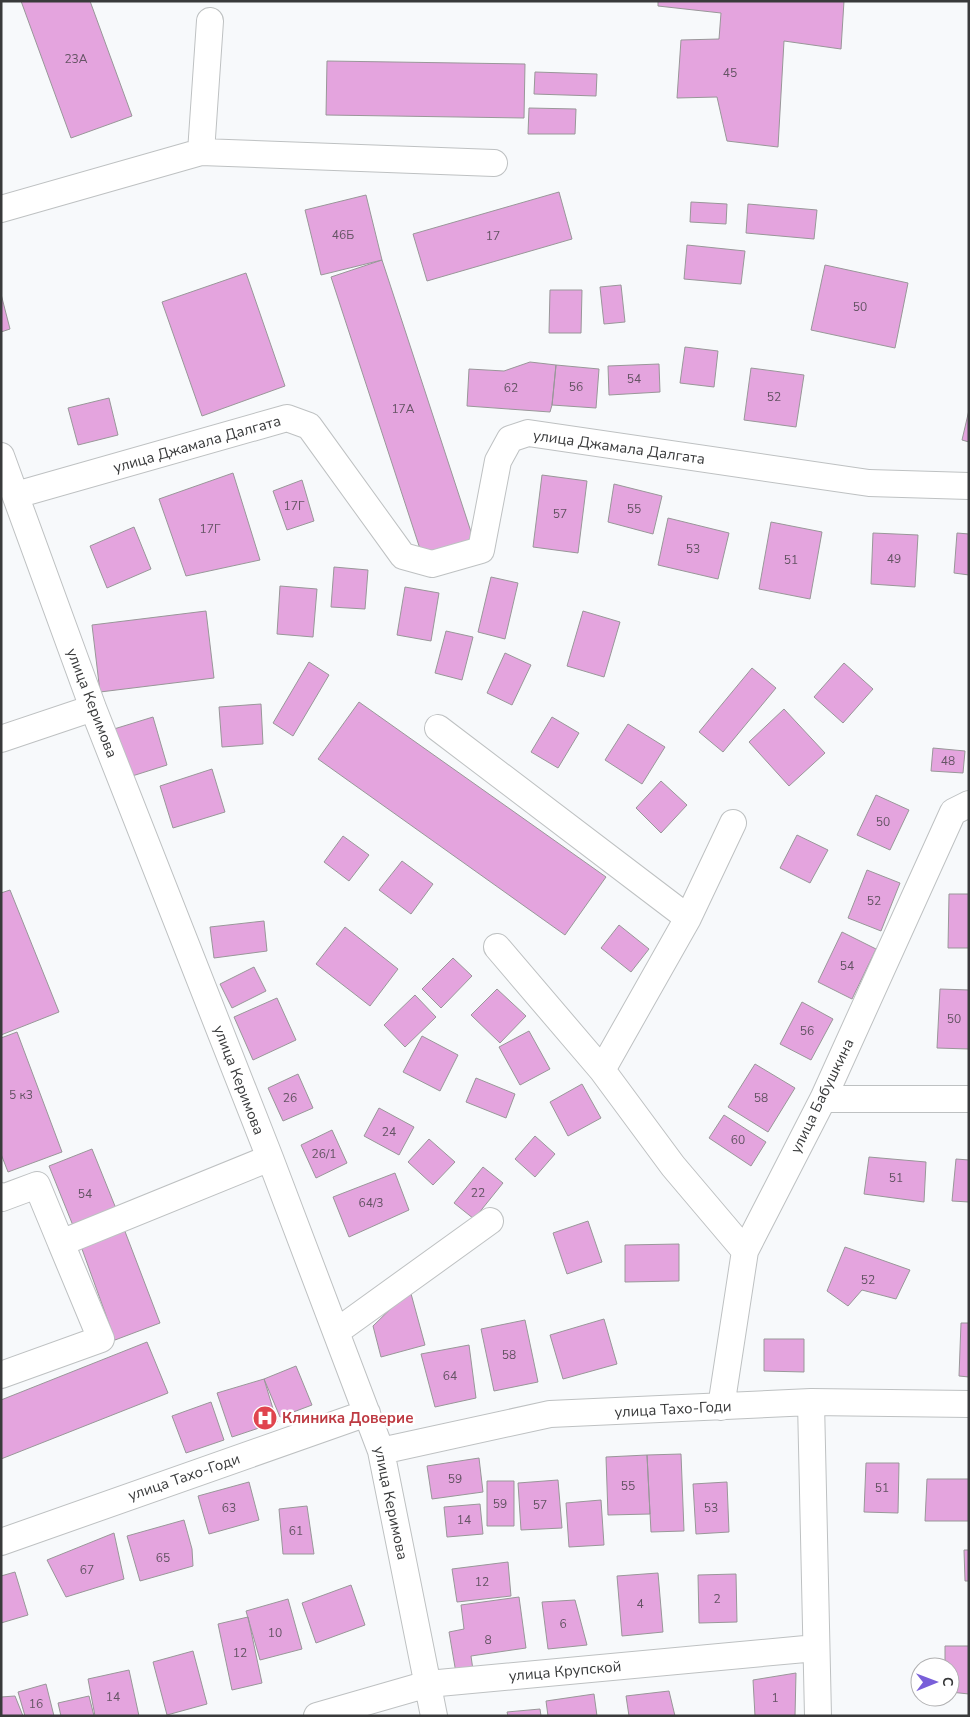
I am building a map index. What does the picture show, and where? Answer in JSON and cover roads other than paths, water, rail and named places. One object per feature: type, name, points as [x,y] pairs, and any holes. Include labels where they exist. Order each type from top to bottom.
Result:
[{"type":"street","points":[[200,152],[210,22]]},
{"type":"street","points":[[1,209],[200,152],[494,163]]},
{"type":"street","name":"улица Джамала Далгата","points":[[7,476],[287,418],[309,426],[403,556],[432,564],[481,550],[498,461],[510,439],[528,433],[868,483],[969,486]]},
{"type":"street","name":"улица Керимова","points":[[7,476],[93,708],[270,1158],[382,1451],[434,1716]]},
{"type":"street","points":[[1,739],[93,708]]},
{"type":"street","points":[[438,728],[688,918]]},
{"type":"street","name":"улица Бабушкина","points":[[721,1407],[745,1251],[822,1099],[954,812],[969,804]]},
{"type":"street","points":[[602,1070],[688,918],[733,823]]},
{"type":"street","points":[[496,947],[602,1070],[672,1166],[745,1251]]},
{"type":"street","points":[[822,1099],[969,1099]]},
{"type":"street","points":[[61,1242],[270,1158]]},
{"type":"street","points":[[1,1196],[2,1198],[37,1185],[101,1339],[1,1375]]},
{"type":"street","points":[[336,1332],[490,1221]]},
{"type":"street","points":[[811,1402],[818,1716]]},
{"type":"street","name":"улица Тахо-Годи","points":[[382,1451],[550,1414],[811,1402],[969,1404]]},
{"type":"street","name":"улица Тахо-Годи","points":[[1,1542],[366,1413]]},
{"type":"street","name":"улица Крупской","points":[[317,1716],[428,1684],[816,1648]]},
{"type":"place","name":"Клиника Доверие","points":[[265,1418]]}]
